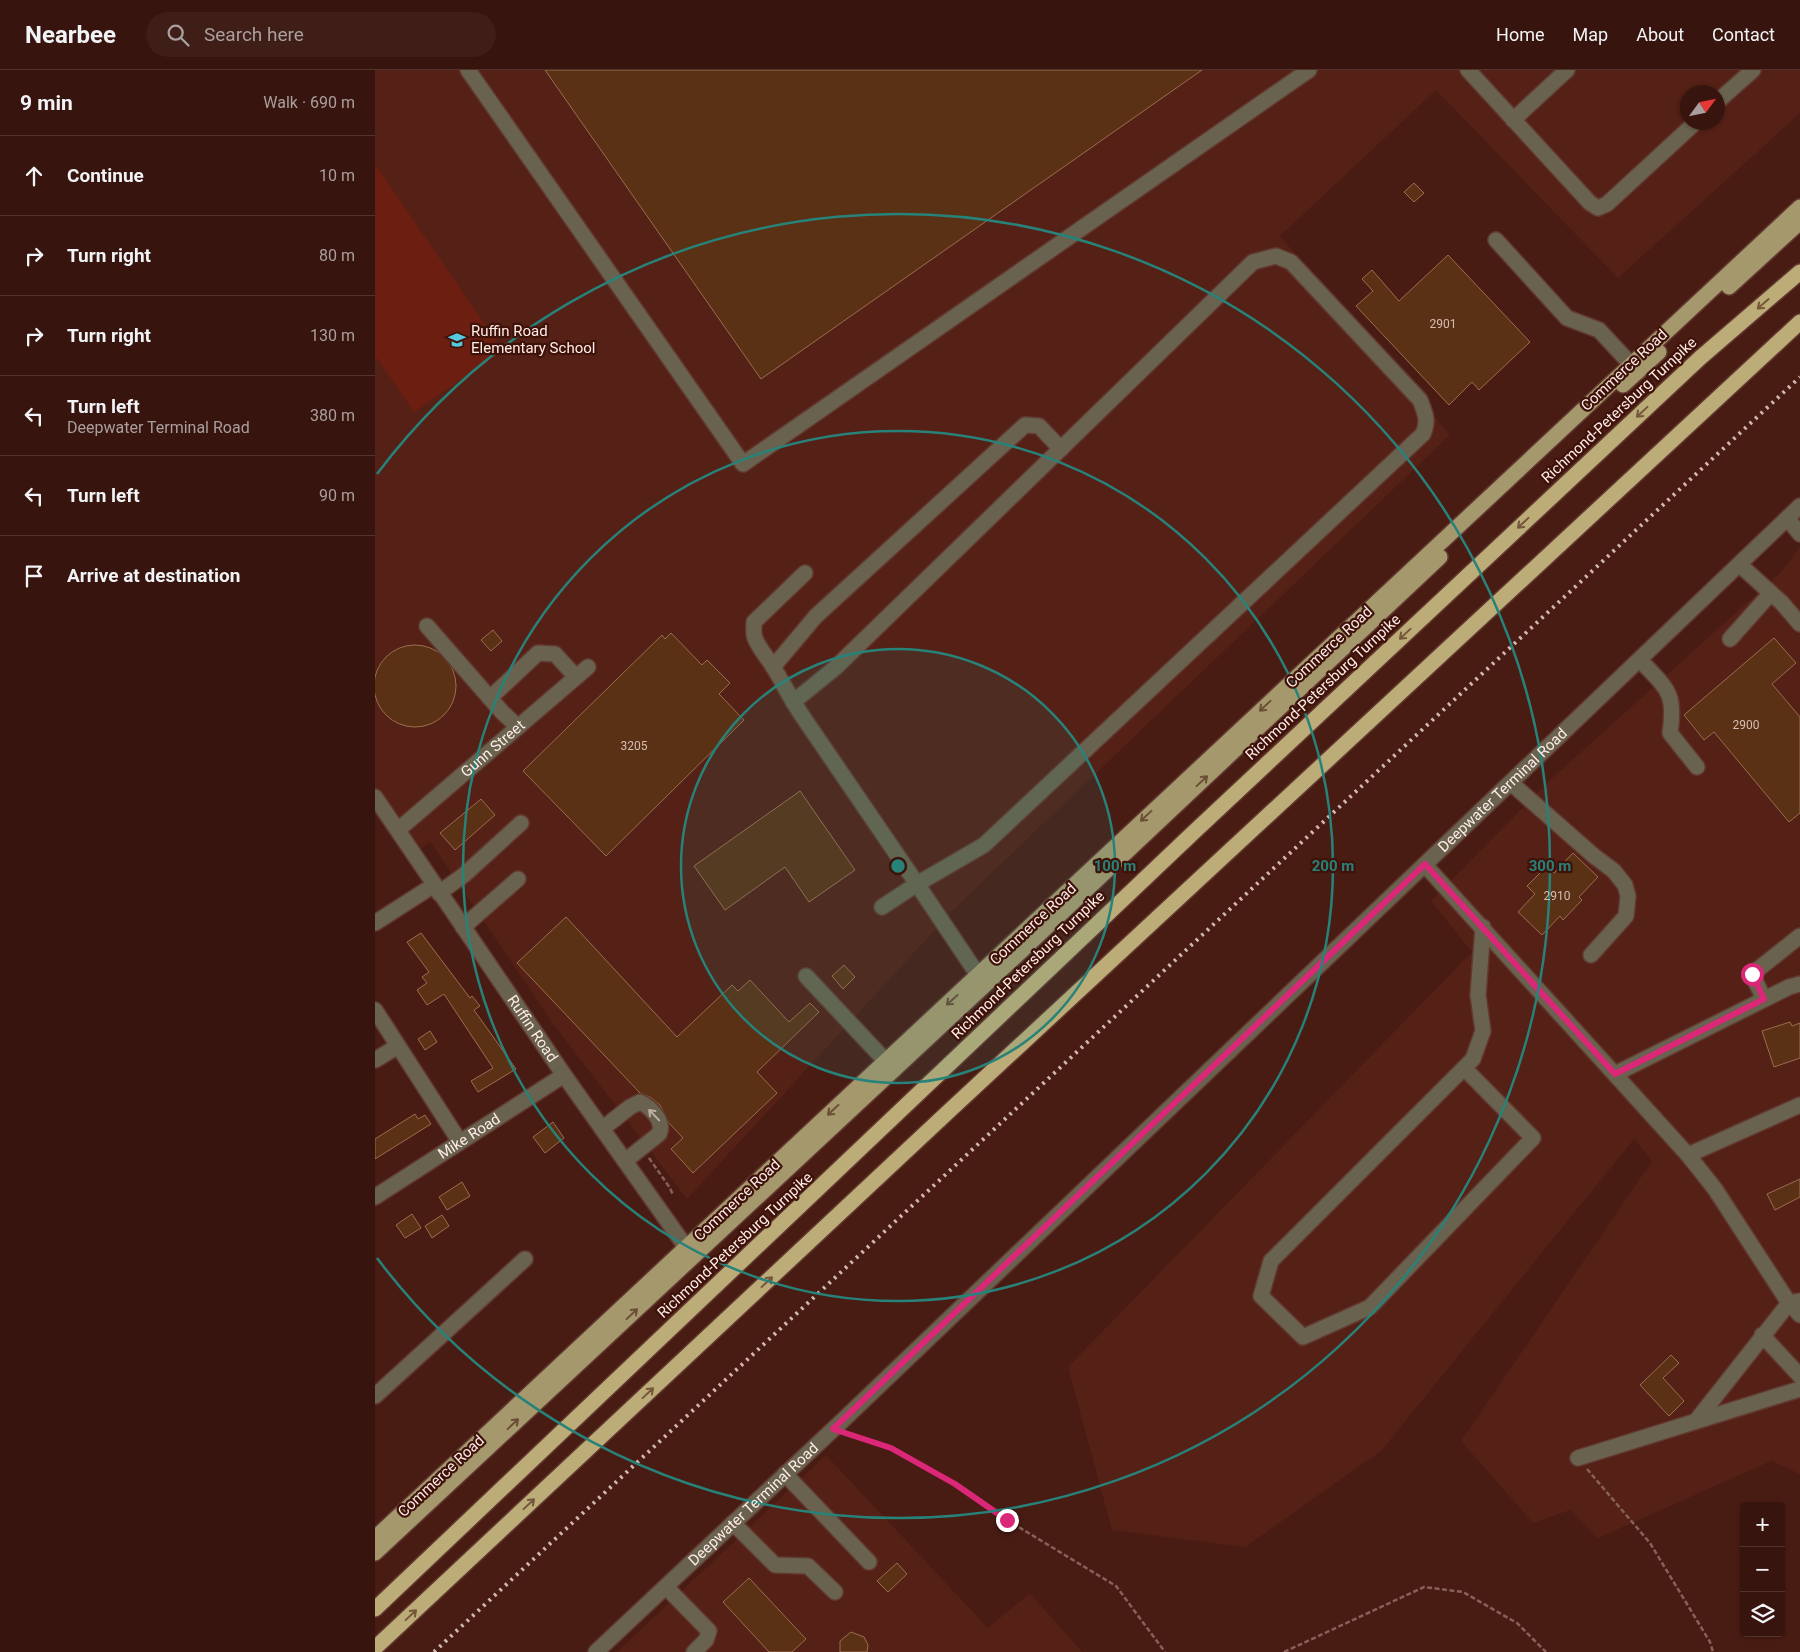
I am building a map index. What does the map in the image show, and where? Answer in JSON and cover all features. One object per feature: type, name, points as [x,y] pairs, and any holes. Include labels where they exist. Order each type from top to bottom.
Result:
[{"type":"highway","name":"Richmond-Petersburg Turnpike","points":[[375,1609],[1202,824],[1700,358],[1800,272]]},
{"type":"highway","points":[[375,1648],[948,1112],[1800,322]]},
{"type":"main road","name":"Commerce Road","points":[[375,1553],[690,1252],[1634,368],[1800,207]]},
{"type":"main road","name":"Commerce Road","points":[[1634,368],[1800,222]]},
{"type":"main road","name":"Commerce Road","points":[[375,1538],[690,1252]]},
{"type":"street","points":[[467,70],[743,464],[1309,70]]},
{"type":"street","points":[[1468,70],[1590,203],[1598,208],[1607,204],[1686,130]]},
{"type":"street","points":[[1513,120],[1567,70]]},
{"type":"street","points":[[1725,95],[1753,70]]},
{"type":"street","points":[[1496,240],[1567,318],[1599,330],[1634,368]]},
{"type":"street","points":[[793,702],[835,668],[1253,262],[1276,256],[1291,262],[1420,400],[1426,415],[1427,426],[1423,434],[984,845],[934,872],[883,907]]},
{"type":"street","points":[[773,667],[816,616],[1025,424],[1039,426],[1061,449]]},
{"type":"street","name":"Deepwater Terminal Road","points":[[596,1652],[833,1429],[1800,506]]},
{"type":"street","points":[[1788,519],[1800,534]]},
{"type":"street","points":[[1740,565],[1771,593],[1800,624]]},
{"type":"street","points":[[805,573],[754,622],[754,636],[793,702],[982,980]]},
{"type":"street","points":[[1730,639],[1771,593]]},
{"type":"street","points":[[427,626],[518,727]]},
{"type":"street","name":"Gunn Street","points":[[398,830],[582,672],[555,654],[538,653],[490,698]]},
{"type":"street","points":[[1640,660],[1663,684],[1673,702],[1670,733],[1697,767]]},
{"type":"street","points":[[1511,783],[1594,856],[1614,870],[1625,885],[1628,896],[1626,916],[1591,954]]},
{"type":"street","name":"Ruffin Road","points":[[375,797],[564,1075],[690,1252]]},
{"type":"street","points":[[375,923],[464,875],[521,823]]},
{"type":"street","points":[[1425,864],[1688,1155],[1715,1189],[1795,1302],[1800,1315]]},
{"type":"street","points":[[463,928],[518,879]]},
{"type":"street","points":[[1464,1068],[1533,1138],[1370,1307],[1303,1337],[1261,1296],[1271,1261],[1464,1068],[1473,1059],[1483,1031],[1478,996],[1483,927]]},
{"type":"street","points":[[1764,999],[1752,974],[1800,936]]},
{"type":"street","points":[[806,976],[889,1065]]},
{"type":"street","points":[[1615,1074],[1764,999],[1800,984]]},
{"type":"street","points":[[375,1010],[459,1142]]},
{"type":"street","points":[[375,1060],[398,1046]]},
{"type":"street","name":"Mike Road","points":[[375,1196],[564,1075]]},
{"type":"street","points":[[602,1129],[630,1107],[640,1102],[660,1121],[662,1128],[659,1134],[625,1161]]},
{"type":"street","points":[[1688,1155],[1800,1105]]},
{"type":"street","points":[[375,1396],[525,1259]]},
{"type":"street","points":[[1696,1421],[1762,1336],[1795,1302]]},
{"type":"street","points":[[1762,1336],[1800,1376]]},
{"type":"street","points":[[1578,1458],[1800,1389]]},
{"type":"street","points":[[785,1474],[869,1562]]},
{"type":"street","points":[[733,1523],[775,1565],[808,1566],[835,1592]]},
{"type":"street","points":[[665,1587],[709,1631],[706,1640],[694,1652]]},
{"type":"path","points":[[833,1429],[891,1448],[955,1484],[1007,1520],[1116,1586],[1165,1652]]},
{"type":"path","points":[[1578,1458],[1650,1543],[1710,1642],[1713,1652]]},
{"type":"path","points":[[1285,1652],[1424,1588],[1463,1592],[1517,1624],[1546,1652]]},
{"type":"shaded area","points":[[375,70],[1800,70],[1800,113],[1618,278],[1436,90],[1280,236],[1450,435],[958,905],[687,1199],[551,1021],[430,841],[418,852],[375,790]]},
{"type":"shaded area","points":[[375,164],[503,351],[414,412],[377,358],[375,361]]},
{"type":"shaded area","points":[[1800,547],[1800,1474],[1771,1461],[1598,1538],[1570,1510],[1533,1523],[1461,1441],[1652,1161],[1634,1139],[1381,1451],[1245,1547],[1112,1530],[1068,1367],[1472,952],[1431,901],[1550,780],[1781,572]]},
{"type":"shaded area","points":[[826,1455],[988,1628],[1030,1593],[1082,1652],[617,1652]]},
{"type":"building","points":[[545,70],[1202,70],[761,379]]},
{"type":"building","points":[[1414,183],[1424,193],[1414,202],[1404,192]]},
{"type":"building","points":[[1448,255],[1530,342],[1479,390],[1472,382],[1449,405],[1356,306],[1373,291],[1362,279],[1372,270],[1399,301]]},
{"type":"building","points":[[493,630],[502,641],[491,651],[481,640]]},
{"type":"building","points":[[671,633],[702,665],[707,660],[730,683],[719,694],[744,720],[606,856],[523,771],[662,635],[665,639]]},
{"type":"building","points":[[1774,638],[1796,663],[1772,684],[1800,717],[1800,813],[1789,822],[1714,732],[1704,740],[1684,715]]},
{"type":"building","points":[[415,645],[431,648],[444,657],[453,670],[456,686],[453,702],[444,715],[431,724],[415,727],[399,724],[386,715],[377,702],[374,686],[377,670],[386,657],[399,648]]},
{"type":"building","points":[[800,791],[855,870],[809,902],[785,867],[725,910],[694,866]]},
{"type":"building","points":[[481,799],[495,815],[455,850],[440,833]]},
{"type":"building","points":[[1573,853],[1598,877],[1579,897],[1582,900],[1563,920],[1560,916],[1542,935],[1518,912],[1535,894],[1527,886],[1547,866],[1554,873]]},
{"type":"building","points":[[566,917],[677,1037],[732,985],[738,991],[750,980],[789,1022],[810,1003],[819,1012],[757,1072],[777,1093],[693,1173],[671,1149],[683,1138],[669,1123],[660,1105],[650,1097],[640,1093],[517,963]]},
{"type":"building","points":[[421,933],[470,998],[472,996],[480,1006],[474,1010],[516,1069],[478,1092],[471,1081],[493,1068],[444,994],[427,1005],[417,990],[427,983],[422,977],[429,972],[407,942]]},
{"type":"building","points":[[844,965],[855,977],[843,989],[832,976]]},
{"type":"building","points":[[1790,1022],[1792,1026],[1800,1023],[1800,1058],[1774,1067],[1762,1031]]},
{"type":"building","points":[[430,1031],[437,1042],[425,1050],[418,1039]]},
{"type":"building","points":[[415,1114],[418,1119],[425,1115],[431,1124],[375,1159],[375,1139]]},
{"type":"building","points":[[553,1122],[564,1138],[545,1153],[533,1137]]},
{"type":"building","points":[[1800,1179],[1800,1197],[1775,1210],[1767,1194]]},
{"type":"building","points":[[462,1182],[470,1196],[447,1210],[439,1197]]},
{"type":"building","points":[[412,1214],[421,1228],[405,1238],[396,1225]]},
{"type":"building","points":[[442,1215],[449,1226],[432,1238],[425,1226]]},
{"type":"building","points":[[1671,1355],[1679,1363],[1663,1378],[1684,1401],[1669,1416],[1640,1385]]},
{"type":"building","points":[[897,1563],[907,1574],[888,1592],[877,1581]]},
{"type":"building","points":[[749,1578],[806,1639],[792,1652],[769,1652],[723,1602]]},
{"type":"building","points":[[851,1632],[864,1637],[868,1645],[867,1652],[840,1652],[840,1641]]},
{"type":"railway","points":[[434,1652],[1800,377]]},
{"type":"place","name":"Ruffin Road Elementary School","points":[[457,340]]},
{"type":"route","points":[[1007,1520],[955,1484],[891,1448],[833,1429],[1425,864],[1615,1074],[1764,999],[1752,974]]}]
